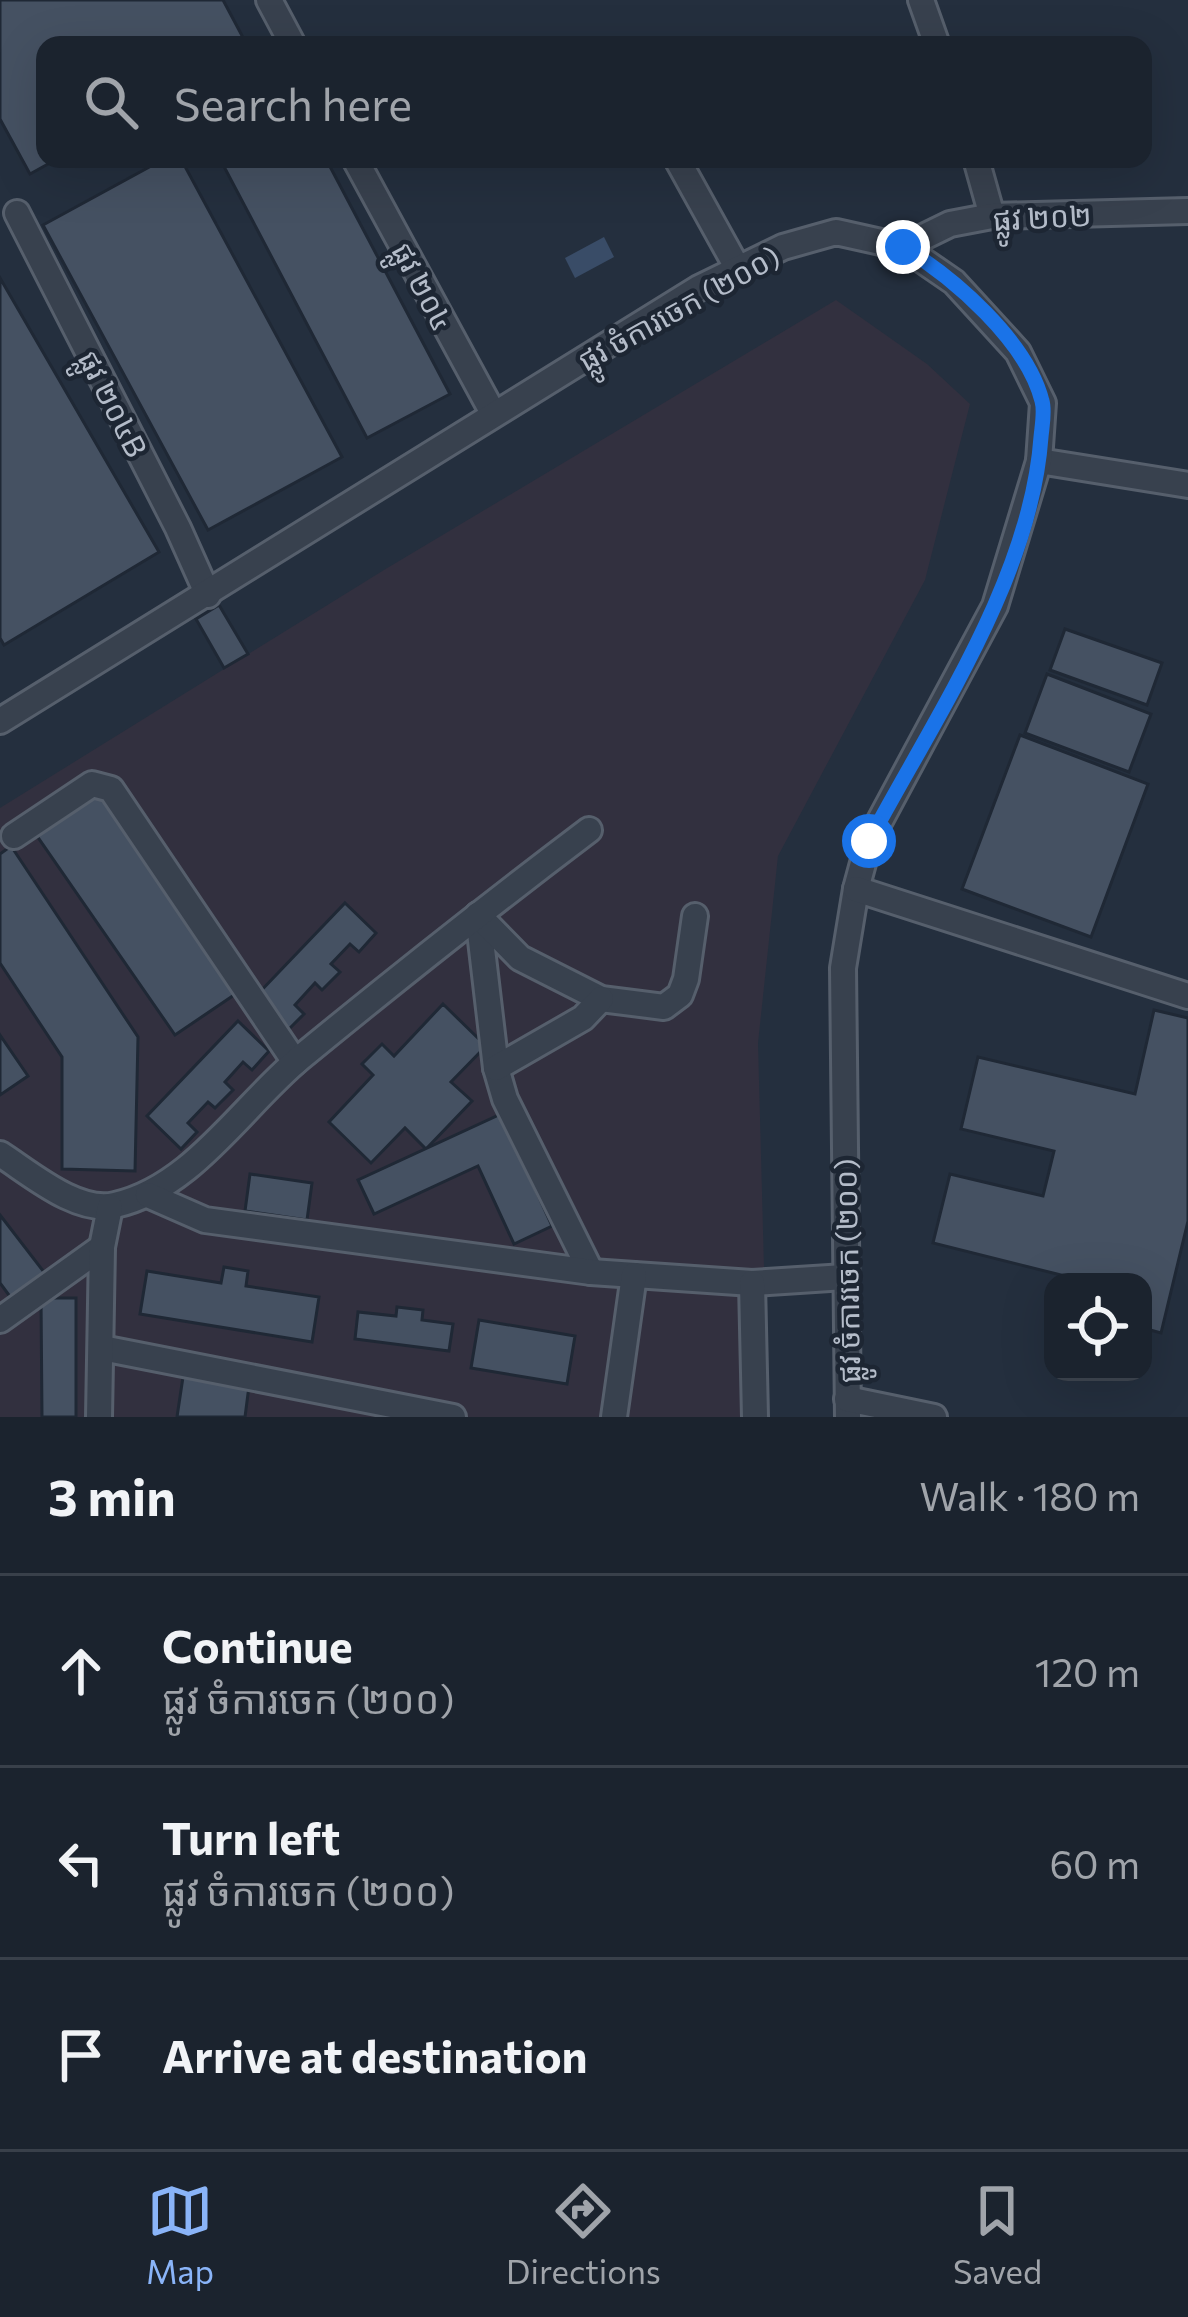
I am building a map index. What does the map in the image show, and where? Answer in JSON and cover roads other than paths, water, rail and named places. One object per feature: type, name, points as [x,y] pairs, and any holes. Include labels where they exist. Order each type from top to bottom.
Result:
[{"type":"street","points":[[269,0],[288,36]]},
{"type":"street","points":[[921,0],[934,36]]},
{"type":"street","name":"ផ្លូវ ២០៤","points":[[360,168],[493,413]]},
{"type":"street","points":[[682,168],[738,269]]},
{"type":"street","points":[[979,168],[992,216]]},
{"type":"street","name":"ផ្លូវ ២០២","points":[[903,247],[950,224],[992,216],[1188,211]]},
{"type":"street","name":"ផ្លូវ ២០៤B","points":[[17,213],[208,595]]},
{"type":"street","name":"ផ្លូវ ចំការចេក (២០០)","points":[[0,721],[680,299],[783,247],[836,232],[903,247],[954,282],[1018,352],[1043,403],[1039,461],[995,606],[869,841],[856,889],[843,968],[848,1408]]},
{"type":"street","points":[[1039,461],[1188,485]]},
{"type":"street","points":[[14,836],[92,784],[111,789],[295,1062]]},
{"type":"street","points":[[0,1154],[82,1202],[110,1207],[148,1195],[187,1167],[295,1062],[590,830]]},
{"type":"street","points":[[856,889],[1188,996]]},
{"type":"street","points":[[478,915],[520,958],[602,999],[664,1006],[680,995],[695,916]]},
{"type":"street","points":[[478,915],[496,1068],[505,1099],[591,1272]]},
{"type":"street","points":[[496,1068],[583,1018],[602,999]]},
{"type":"street","points":[[148,1195],[205,1220],[591,1272],[752,1283],[845,1277]]},
{"type":"street","points":[[99,1417],[102,1247],[110,1207]]},
{"type":"street","points":[[0,1320],[102,1247]]},
{"type":"street","points":[[614,1417],[634,1275]]},
{"type":"street","points":[[752,1283],[755,1417]]},
{"type":"street","points":[[102,1348],[453,1417]]},
{"type":"street","points":[[848,1408],[934,1417]]},
{"type":"water","points":[[604,237],[614,257],[575,278],[565,258]]}]
